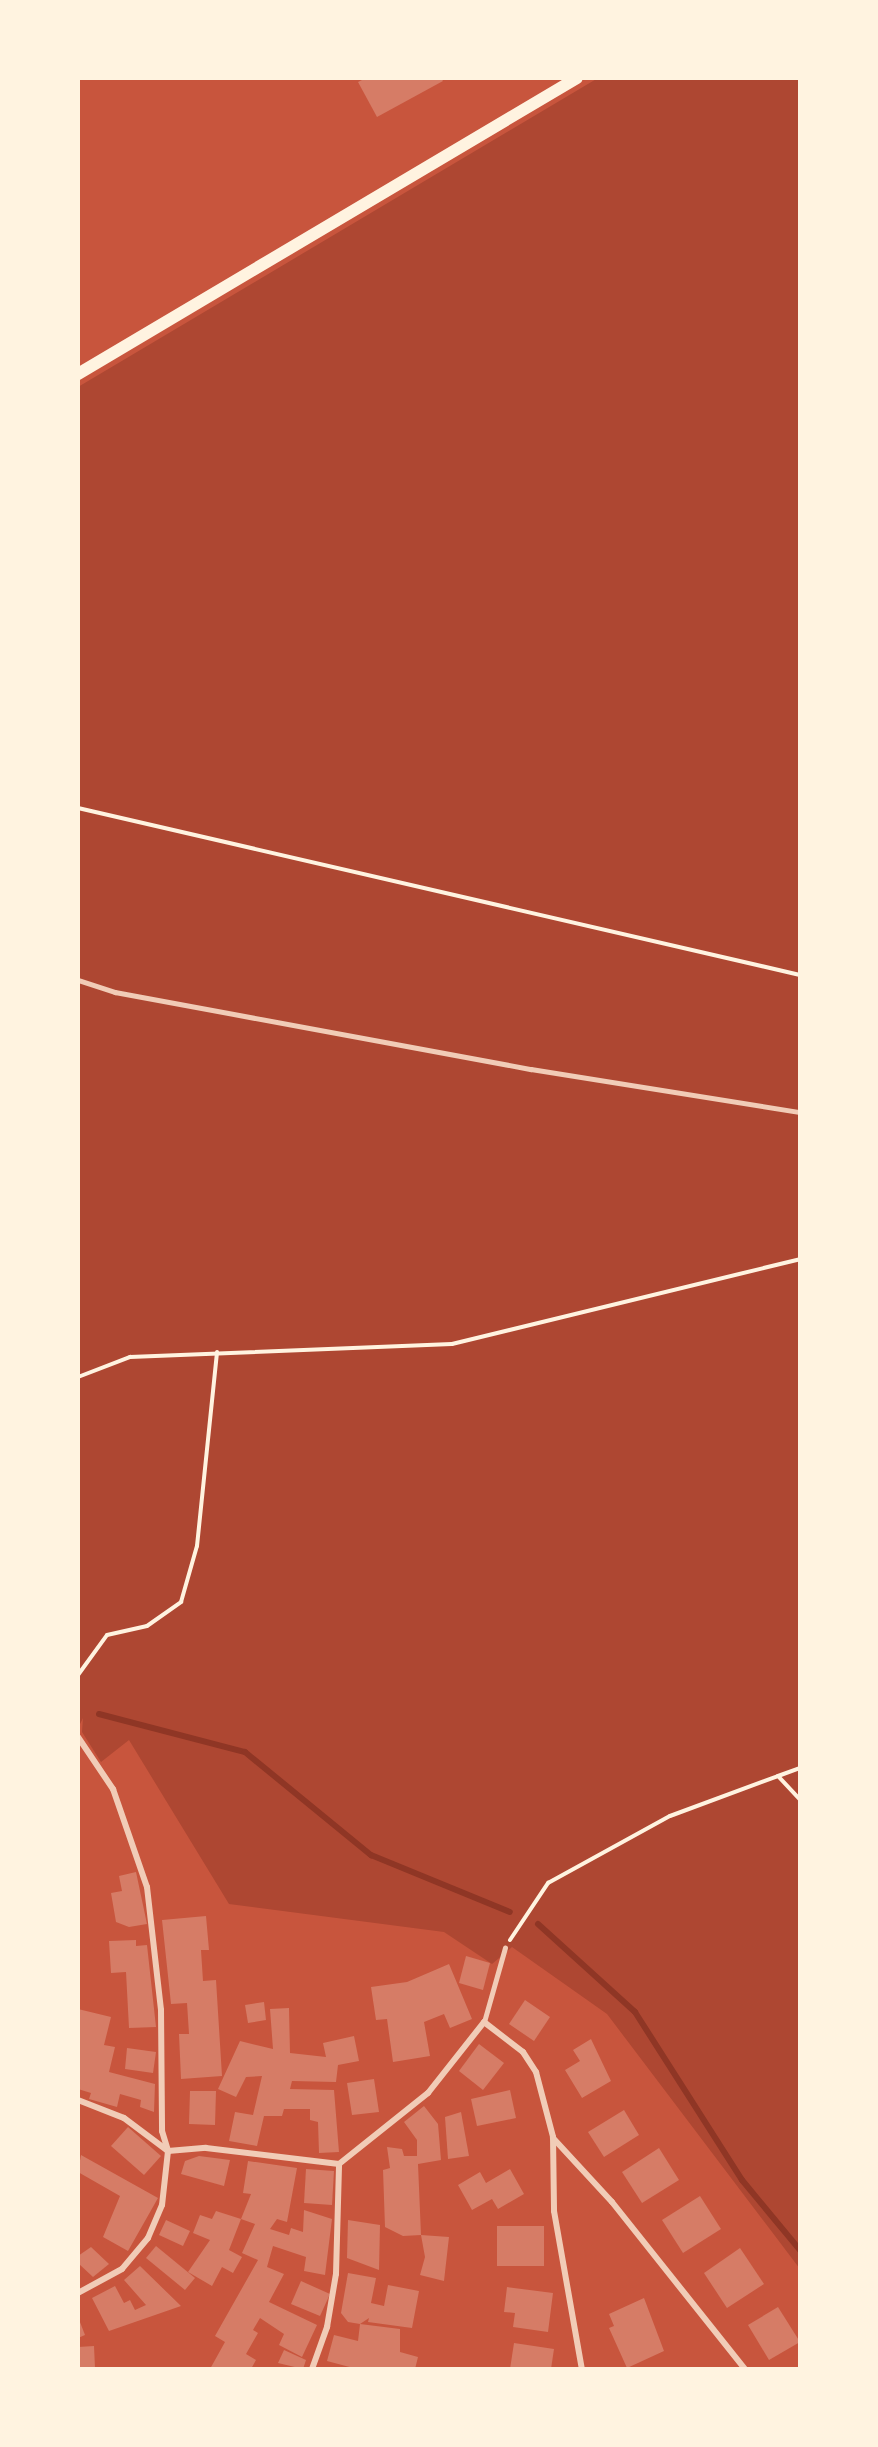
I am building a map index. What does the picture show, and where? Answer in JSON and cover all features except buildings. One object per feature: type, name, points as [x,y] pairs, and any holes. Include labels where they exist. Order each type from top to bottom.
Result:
[{"type":"main road","points":[[78,374],[577,78]]},
{"type":"street","points":[[78,1737],[113,1789],[147,1887],[161,2010],[162,2131],[168,2151],[162,2205],[148,2238],[122,2268],[78,2293]]},
{"type":"street","points":[[78,2100],[124,2118],[168,2151],[206,2148],[339,2164],[428,2093],[484,2022],[531,2063],[553,2137],[555,2211],[582,2369]]},
{"type":"street","points":[[553,2137],[612,2202],[744,2369]]},
{"type":"street","points":[[312,2369],[327,2327],[336,2274],[339,2164]]},
{"type":"lane","points":[[78,980],[115,992],[531,1069],[800,1112]]},
{"type":"lane","points":[[484,2022],[505,1948]]},
{"type":"path","points":[[78,808],[800,975]]},
{"type":"path","points":[[78,1377],[130,1357],[452,1344],[800,1259]]},
{"type":"path","points":[[78,1676],[107,1635],[147,1626],[181,1602],[197,1546],[217,1352]]},
{"type":"path","points":[[505,1948],[548,1883],[670,1816],[800,1768]]},
{"type":"path","points":[[778,1776],[800,1800]]},
{"type":"shaded area","points":[[598,78],[800,78],[800,2269],[607,2014],[512,1947],[492,1964],[444,1932],[229,1904],[129,1740],[101,1762],[82,1732],[83,1718],[78,1728],[78,387]]},
{"type":"waterway","points":[[99,1714],[245,1752],[371,1855],[510,1912]]},
{"type":"waterway","points":[[538,1924],[635,2012],[742,2180],[800,2250]]}]
